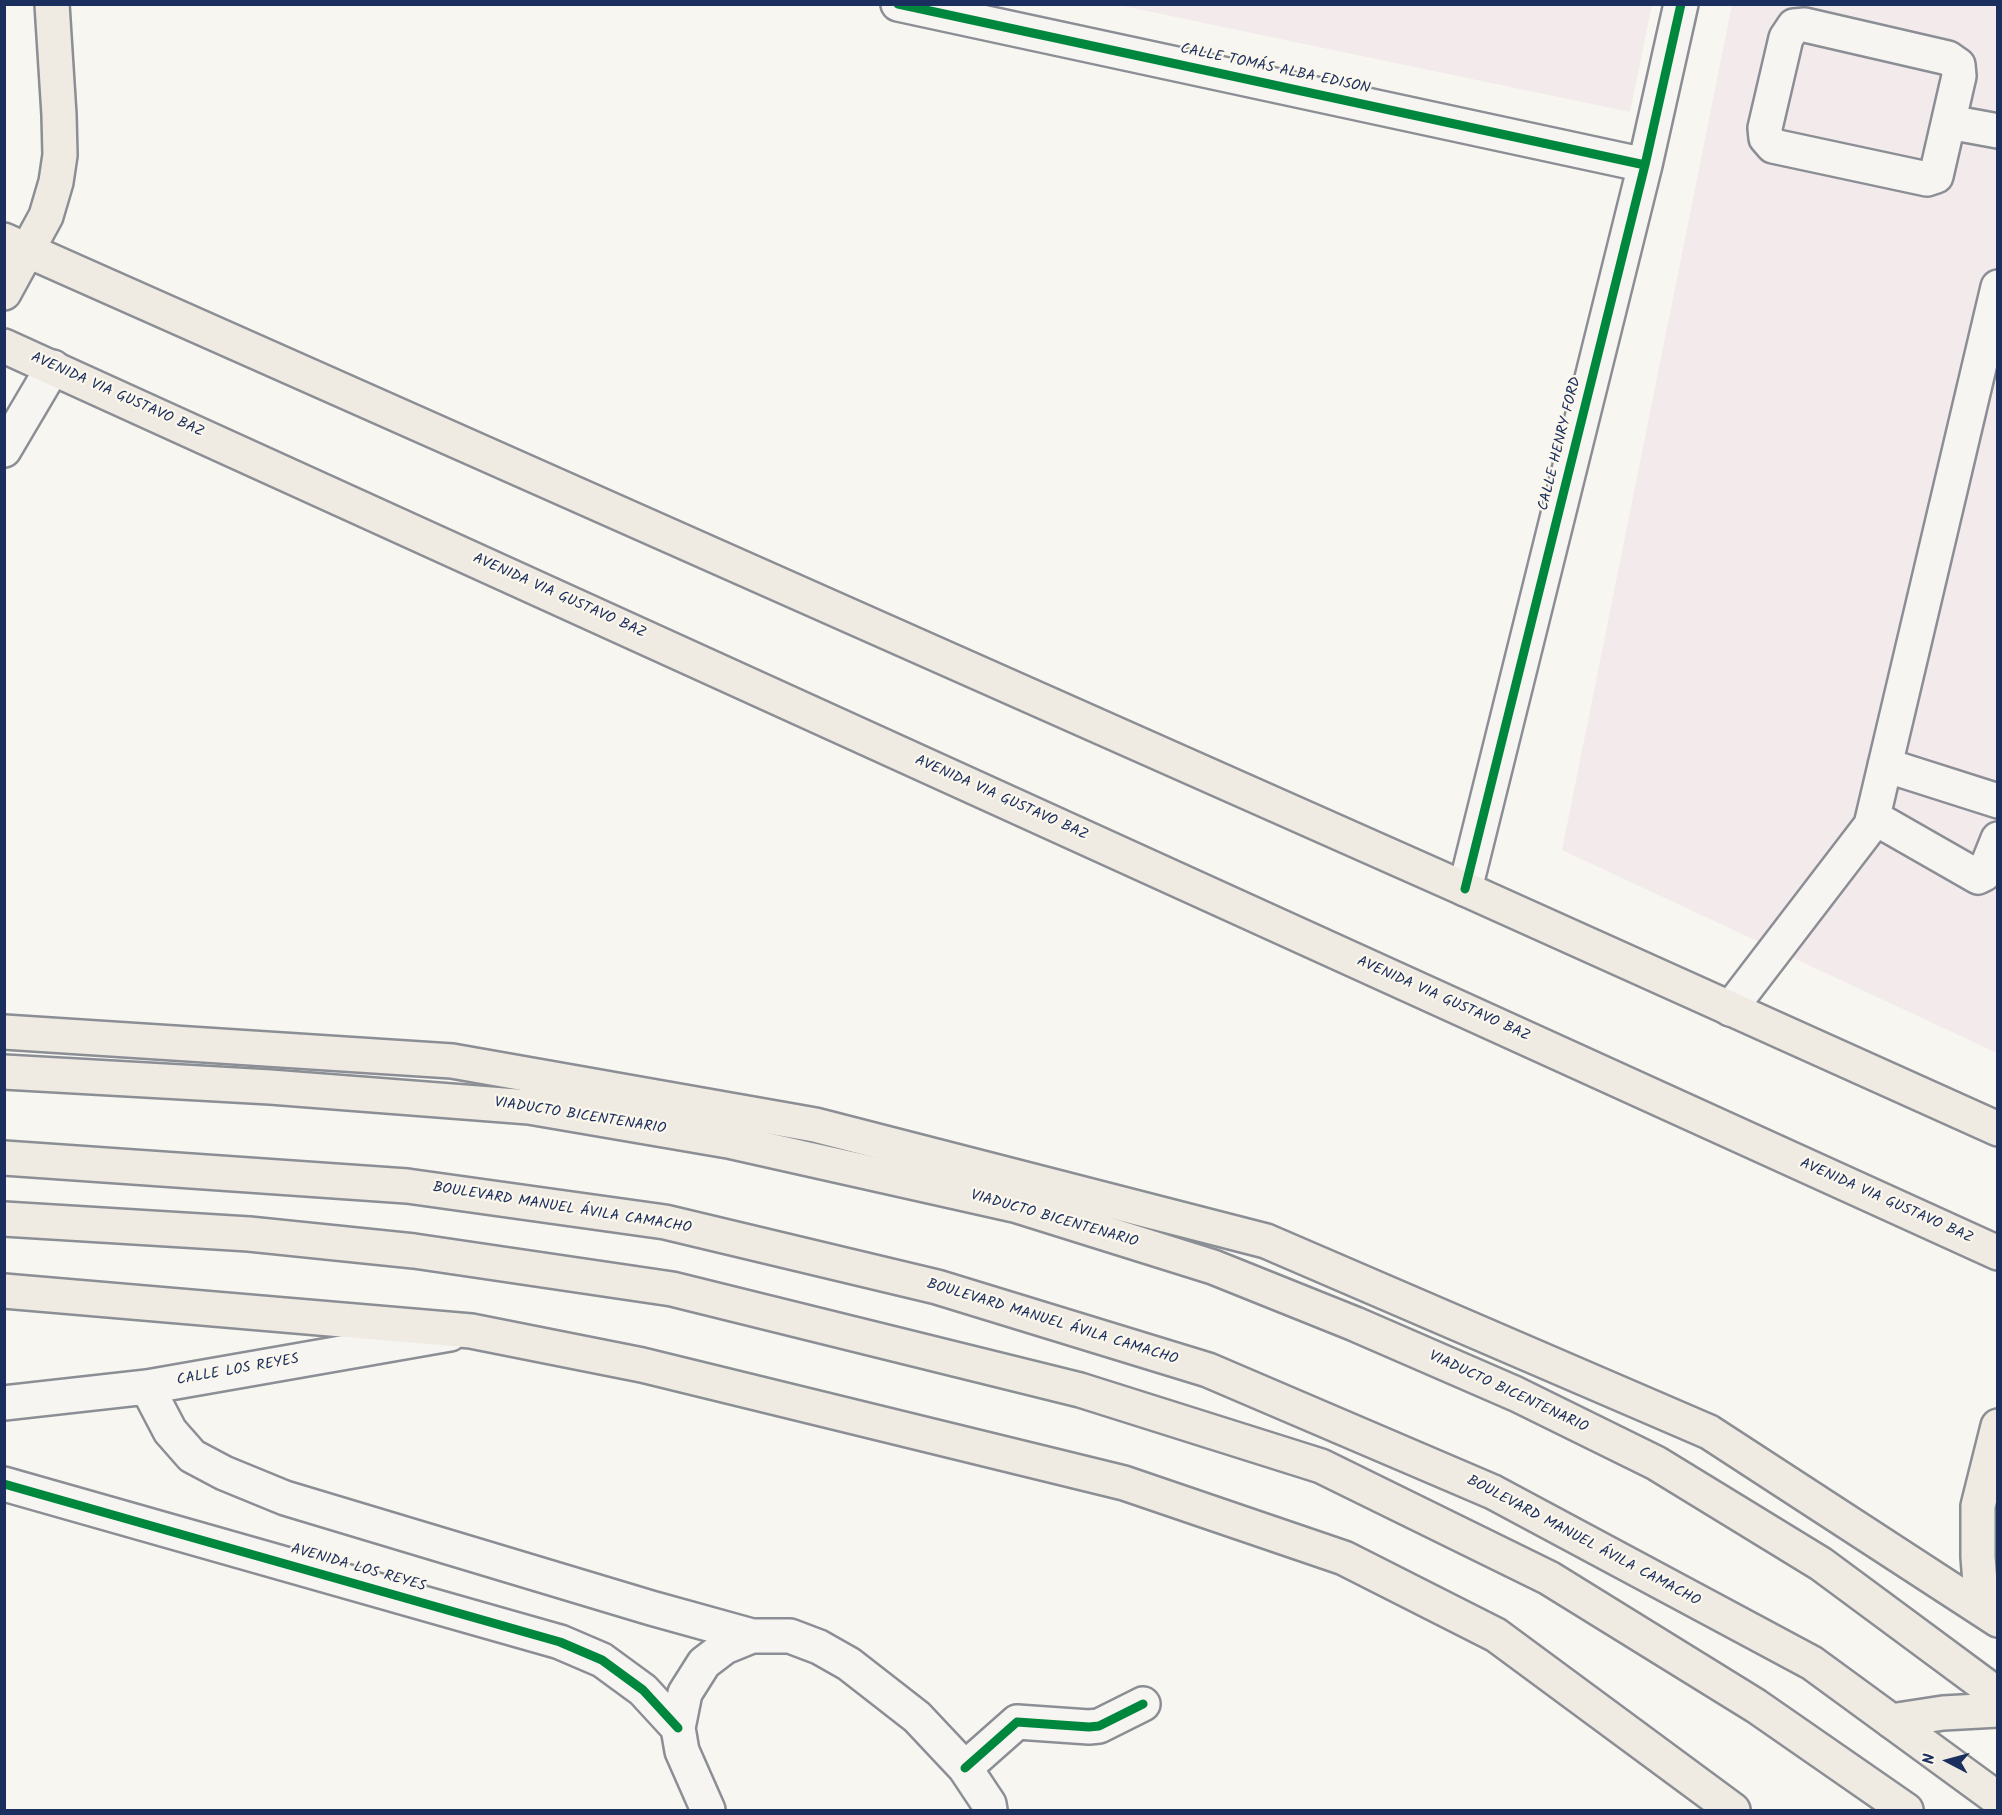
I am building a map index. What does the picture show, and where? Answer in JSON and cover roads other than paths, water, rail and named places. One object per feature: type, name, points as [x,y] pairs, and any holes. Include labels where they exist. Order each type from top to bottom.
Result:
[{"type":"main road","points":[[4,293],[16,246],[46,216],[56,182],[60,155],[52,4]]},
{"type":"main road","points":[[16,246],[1466,889],[1998,1129]]},
{"type":"main road","name":"AVENIDA VIA GUSTAVO BAZ","points":[[4,346],[1998,1252]]},
{"type":"main road","points":[[4,1032],[452,1061],[815,1125],[1266,1241],[1709,1432],[1990,1614]]},
{"type":"main road","name":"VIADUCTO BICENTENARIO","points":[[4,1072],[270,1087],[529,1107],[728,1141],[1018,1206],[1213,1267],[1355,1324],[1516,1394],[1656,1463],[1821,1564],[1998,1695]]},
{"type":"main road","name":"BOULEVARD MANUEL ÁVILA CAMACHO","points":[[4,1158],[407,1186],[665,1222],[938,1287],[1208,1370],[1493,1492],[1812,1663],[1998,1799]]},
{"type":"main road","points":[[4,1219],[249,1234],[414,1251],[672,1289],[1080,1390],[1321,1466],[1549,1578],[1756,1706],[1906,1810]]},
{"type":"main road","points":[[4,1292],[471,1330],[642,1365],[1124,1483],[1344,1558],[1496,1635],[1698,1796],[1733,1810]]},
{"type":"main road","points":[[1990,1614],[1978,1557],[1978,1506],[1997,1426]]},
{"type":"main road","points":[[1891,1721],[1943,1713],[1998,1710]]},
{"type":"street","name":"CALLE TOMÁS ALBA EDISON","points":[[898,4],[1645,165]]},
{"type":"street","name":"CALLE HENRY FORD","points":[[1466,889],[1645,165],[1681,4]]},
{"type":"street","points":[[1806,25],[1948,58],[1958,65],[1959,76],[1949,122],[1936,176],[1927,179],[1773,146],[1766,138],[1765,128],[1786,38],[1794,26],[1806,25]]},
{"type":"street","points":[[1949,122],[1998,131]]},
{"type":"street","points":[[1730,1009],[1871,825],[1998,286]]},
{"type":"street","points":[[4,450],[53,367]]},
{"type":"street","points":[[1885,765],[1998,801]]},
{"type":"street","points":[[1873,817],[1978,877],[1984,874],[1998,839]]},
{"type":"street","name":"CALLE LOS REYES","points":[[4,1403],[147,1387],[471,1330]]},
{"type":"street","points":[[147,1387],[170,1431],[192,1456],[224,1473],[285,1498],[651,1608],[752,1636],[790,1636],[819,1647],[849,1664],[917,1717],[965,1768],[991,1808]]},
{"type":"street","name":"AVENIDA LOS REYES","points":[[4,1484],[560,1642],[602,1660],[643,1690],[678,1728]]},
{"type":"street","points":[[708,1810],[682,1751],[678,1728],[686,1694],[704,1663],[725,1647],[752,1636]]},
{"type":"street","points":[[965,1768],[1017,1722],[1099,1726],[1143,1704]]}]
